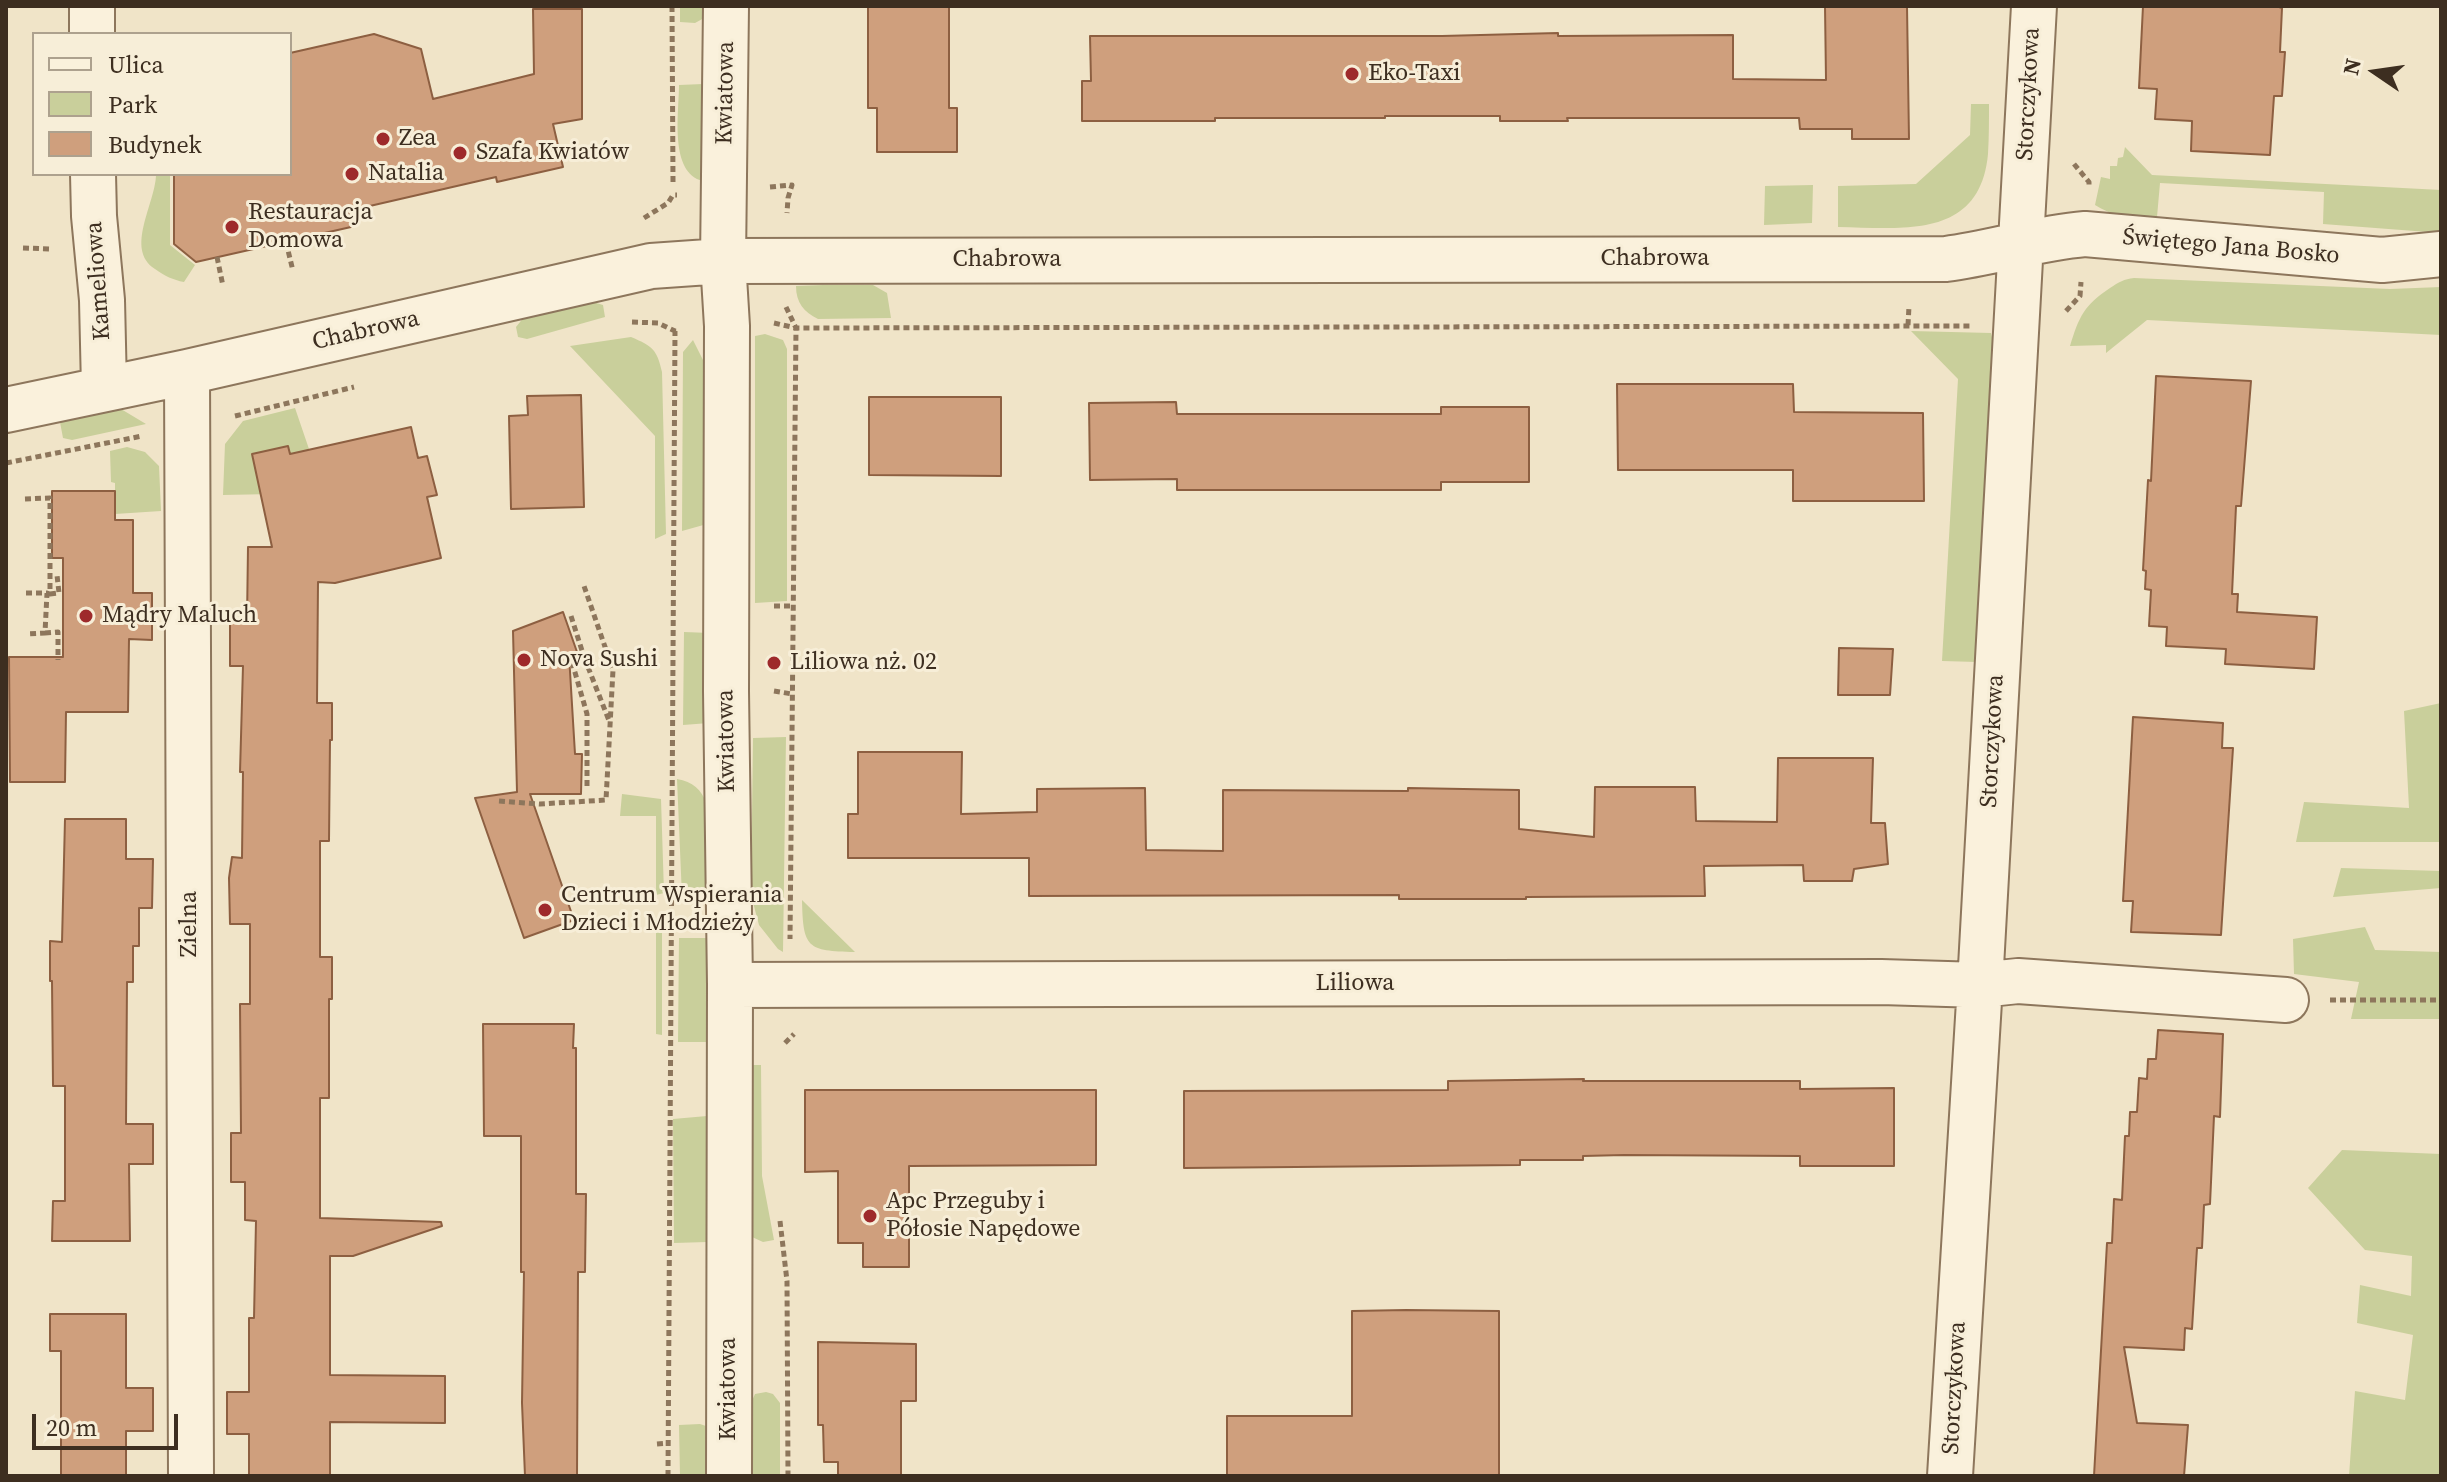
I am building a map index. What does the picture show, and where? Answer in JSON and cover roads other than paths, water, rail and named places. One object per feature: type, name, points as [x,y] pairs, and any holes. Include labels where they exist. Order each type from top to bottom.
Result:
[{"type":"street","points":[[92,6],[92,32]]},
{"type":"street","name":"Kwiatowa","points":[[726,6],[723,261],[727,326],[729,1476]]},
{"type":"street","name":"Storczykowa","points":[[1950,1476],[2034,6]]},
{"type":"street","name":"Kameliowa","points":[[93,176],[102,300],[104,388]]},
{"type":"street","name":"Świętego Jana Bosko","points":[[2022,243],[2085,234],[2382,260],[2441,254]]},
{"type":"street","name":"Chabrowa","points":[[6,410],[651,266],[723,261],[1946,259],[2001,250],[2022,243]]},
{"type":"street","name":"Zielna","points":[[187,372],[191,1476]]},
{"type":"street","name":"Liliowa","points":[[730,985],[1881,982],[1980,985],[2018,981],[2286,1000]]},
{"type":"place","name":"Eko-Taxi","points":[[1352,74]]},
{"type":"place","name":"Zea","points":[[383,139]]},
{"type":"place","name":"Szafa Kwiatów","points":[[460,153]]},
{"type":"place","name":"Natalia","points":[[352,174]]},
{"type":"place","name":"Restauracja Domowa","points":[[232,227]]},
{"type":"place","name":"Mądry Maluch","points":[[86,616]]},
{"type":"place","name":"Nova Sushi","points":[[524,660]]},
{"type":"place","name":"Liliowa nż. 02","points":[[774,663]]},
{"type":"place","name":"Centrum Wspierania Dzieci i Młodzieży","points":[[545,910]]},
{"type":"place","name":"Apc Przeguby i Półosie Napędowe","points":[[870,1216]]}]
